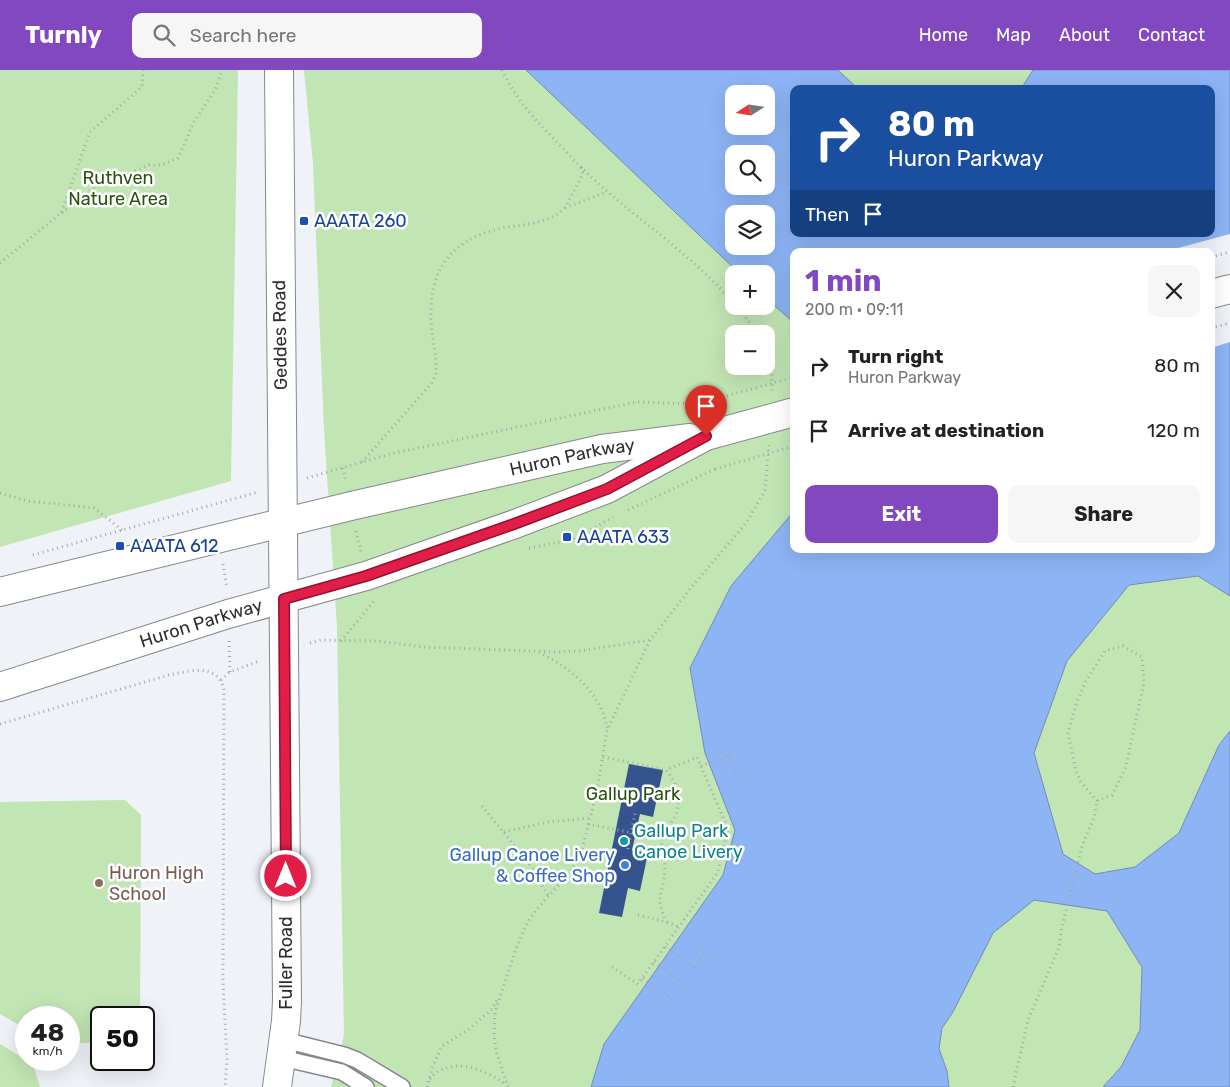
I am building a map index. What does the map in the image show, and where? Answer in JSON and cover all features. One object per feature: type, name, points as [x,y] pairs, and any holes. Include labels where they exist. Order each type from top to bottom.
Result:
[{"type":"main road","name":"Geddes Road","points":[[279,70],[284,599]]},
{"type":"main road","points":[[1215,293],[1230,289]]},
{"type":"main road","name":"Huron Parkway","points":[[0,592],[351,506],[602,449],[706,436],[790,413]]},
{"type":"main road","name":"Huron Parkway","points":[[0,687],[219,617],[366,576],[514,524],[607,489],[706,436]]},
{"type":"main road","name":"Fuller Road","points":[[277,1087],[283,1049],[287,1000],[284,599]]},
{"type":"lane","points":[[283,1049],[342,1072],[366,1087]]},
{"type":"lane","points":[[283,1049],[344,1055],[357,1060],[402,1087]]},
{"type":"path","points":[[61,213],[90,132],[142,88],[143,70]]},
{"type":"path","points":[[0,263],[92,189],[149,165],[162,165],[178,158],[194,122],[215,90],[222,70]]},
{"type":"path","points":[[502,70],[517,98],[539,124],[581,167],[608,192],[694,263],[725,295]]},
{"type":"path","points":[[565,208],[582,174],[581,167]]},
{"type":"path","points":[[361,462],[431,384],[436,374],[431,309],[437,276],[444,262],[457,247],[470,239],[497,229],[533,224],[553,218],[565,208],[608,192]]},
{"type":"path","points":[[1215,256],[1230,252]]},
{"type":"path","points":[[743,315],[751,325]]},
{"type":"path","points":[[1215,327],[1230,323]]},
{"type":"path","points":[[772,396],[773,375]]},
{"type":"path","points":[[335,470],[410,450],[636,402],[698,404],[790,378]]},
{"type":"path","points":[[507,1086],[496,1051],[494,1032],[495,1012],[516,949],[526,925],[548,895],[566,878],[580,857],[603,757],[607,730],[650,640],[690,589],[748,522],[765,490],[770,436]]},
{"type":"path","points":[[715,469],[790,447]]},
{"type":"path","points":[[343,468],[345,477]]},
{"type":"path","points":[[0,493],[28,501],[94,508],[122,530]]},
{"type":"path","points":[[28,556],[250,494]]},
{"type":"path","points":[[356,532],[361,555]]},
{"type":"path","points":[[223,561],[227,588]]},
{"type":"path","points":[[341,641],[372,604]]},
{"type":"path","points":[[316,641],[376,642],[425,647],[538,652],[579,651],[650,640]]},
{"type":"path","points":[[1123,646],[1142,657],[1144,682],[1126,767],[1112,795],[1098,801],[1080,781],[1068,733],[1076,704],[1086,681],[1105,651],[1123,646]]},
{"type":"path","points":[[538,652],[569,670],[592,694],[602,709],[607,730]]},
{"type":"path","points":[[230,660],[230,672]]},
{"type":"path","points":[[221,680],[230,672],[241,667]]},
{"type":"path","points":[[0,724],[168,674],[194,670],[204,671],[212,672],[221,680],[224,690],[223,983],[227,1059],[226,1087]]},
{"type":"path","points":[[701,766],[740,750]]},
{"type":"path","points":[[728,755],[738,778]]},
{"type":"path","points":[[603,757],[666,770],[697,757],[728,829],[718,872],[638,984],[612,967]]},
{"type":"path","points":[[666,770],[675,784],[678,800],[676,814],[665,830],[660,850],[665,869],[661,887],[660,906],[667,922]]},
{"type":"path","points":[[1014,1087],[1028,1020],[1059,947],[1061,931],[1082,846],[1094,818],[1098,801]]},
{"type":"path","points":[[482,806],[530,866],[548,895]]},
{"type":"path","points":[[628,849],[636,813]]},
{"type":"path","points":[[504,832],[548,822],[590,818]]},
{"type":"path","points":[[588,824],[663,839]]},
{"type":"path","points":[[638,915],[679,927]]},
{"type":"path","points":[[693,944],[714,959]]},
{"type":"path","points":[[665,947],[698,970]]},
{"type":"path","points":[[694,967],[705,953]]},
{"type":"path","points":[[654,962],[687,987]]},
{"type":"path","points":[[643,978],[676,1002]]},
{"type":"path","points":[[427,1087],[432,1068],[442,1046],[469,1029],[492,1010],[502,990]]},
{"type":"path","points":[[428,1082],[439,1070],[454,1066],[479,1070],[498,1078],[507,1086]]},
{"type":"green space","name":"Ruthven Nature Area","points":[[0,70],[238,70],[231,481],[0,547]]},
{"type":"green space","name":"Gallup Park","points":[[304,70],[1230,70],[1230,1087],[331,1087],[344,1035],[337,627],[324,430],[313,164]]},
{"type":"green space","points":[[125,800],[141,815],[140,1006],[90,1006],[90,1043],[80,1043],[80,1006],[15,1006],[15,1023],[0,1014],[0,802]]},
{"type":"green space","points":[[0,1044],[15,1053],[15,1071],[35,1071],[40,1087],[0,1087]]},
{"type":"water","points":[[526,70],[838,70],[854,85],[790,85],[790,237],[1215,237],[1215,85],[1024,85],[1033,70],[1230,70],[1230,596],[1198,576],[1129,585],[1067,661],[1034,753],[1063,854],[1095,874],[1135,867],[1179,833],[1219,745],[1230,731],[1230,1087],[1103,1087],[1121,1067],[1140,1030],[1142,967],[1107,911],[1034,900],[993,933],[953,1012],[942,1028],[939,1049],[947,1071],[949,1087],[591,1087],[604,1044],[723,875],[735,830],[705,753],[690,668],[731,586],[790,516],[790,553],[1215,553],[1215,248],[790,248],[790,319],[775,306],[775,265],[731,265]]},
{"type":"pier","points":[[1230,234],[1230,342],[1215,347],[1215,248],[1178,248]]},
{"type":"building","name":"Gallup Park Canoe Livery","points":[[629,764],[663,770],[653,817],[640,814],[632,850],[648,853],[640,891],[628,888],[622,917],[599,913]]},
{"type":"place","name":"AAATA 260","points":[[304,221]]},
{"type":"place","name":"AAATA 633","points":[[567,537]]},
{"type":"place","name":"AAATA 612","points":[[120,546]]},
{"type":"place","name":"Gallup Park Canoe Livery","points":[[624,841]]},
{"type":"place","name":"Gallup Canoe Livery & Coffee Shop","points":[[625,865]]},
{"type":"place","name":"Huron High School","points":[[99,883]]},
{"type":"route","points":[[286,876],[284,599],[366,576],[607,489],[706,436]]}]
